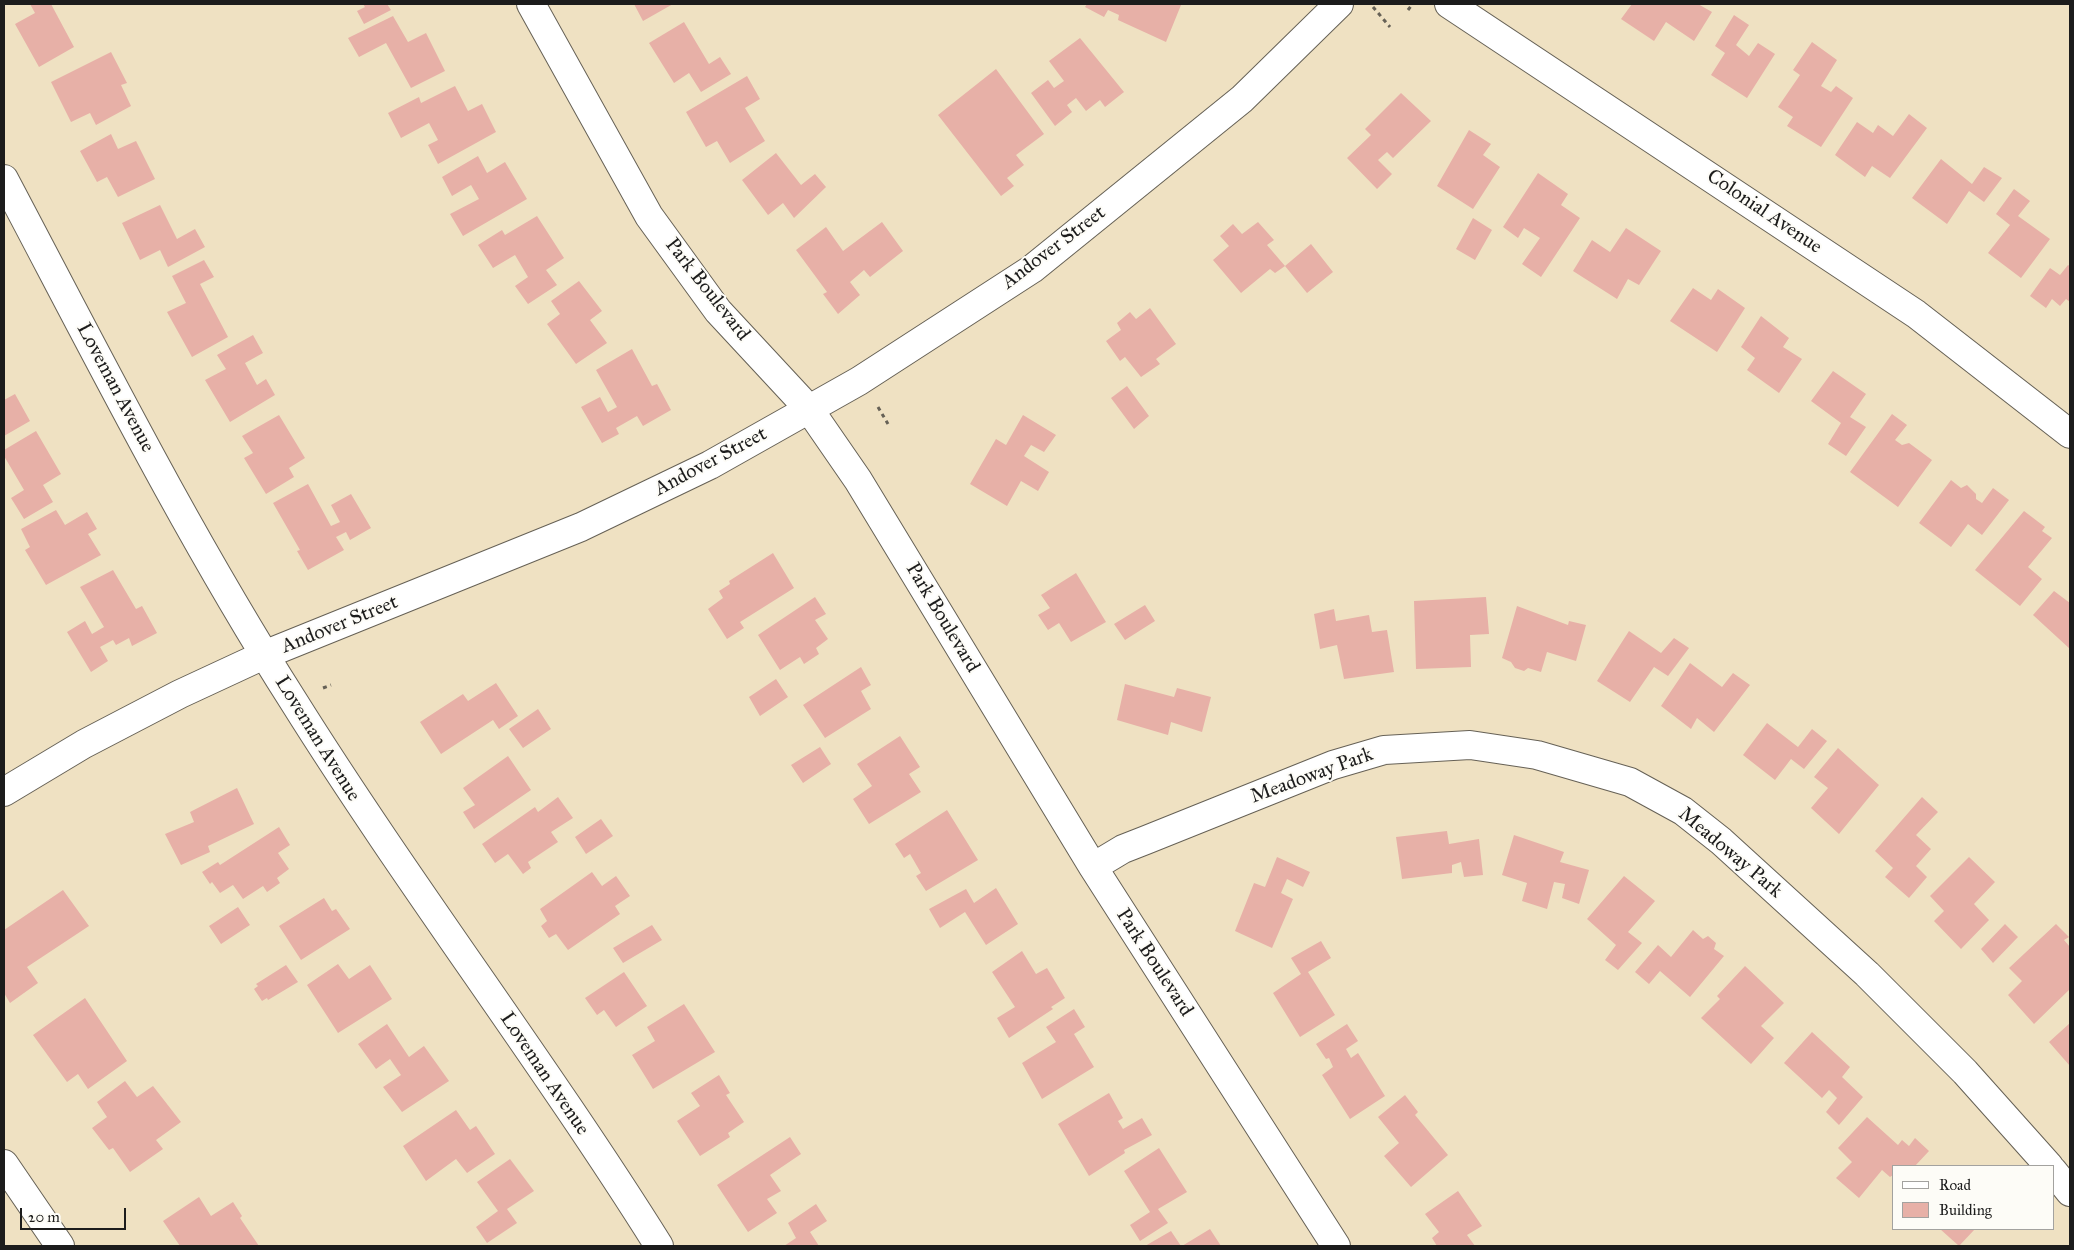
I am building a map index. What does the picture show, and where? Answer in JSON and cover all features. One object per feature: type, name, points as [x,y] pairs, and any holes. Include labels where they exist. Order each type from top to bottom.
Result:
[{"type":"street","name":"Park Boulevard","points":[[531,4],[649,216],[718,311],[809,409],[858,480],[1093,867],[1336,1246]]},
{"type":"street","name":"Andover Street","points":[[4,792],[84,744],[180,694],[264,655],[580,528],[710,465],[859,381],[1032,269],[1242,99],[1339,4]]},
{"type":"street","name":"Colonial Avenue","points":[[1449,4],[1916,314],[2070,434]]},
{"type":"street","name":"Loveman Avenue","points":[[4,179],[170,490],[217,576],[264,655],[361,808],[539,1063],[659,1246]]},
{"type":"street","name":"Meadoway Park","points":[[1093,867],[1139,842],[1333,765],[1384,750],[1470,745],[1537,755],[1630,782],[1683,811],[1721,840],[1867,974],[1965,1072],[2048,1165]]},
{"type":"street","points":[[4,1164],[60,1246]]},
{"type":"street","points":[[2054,1171],[2070,1192]]},
{"type":"path","points":[[1408,10],[1411,6]]},
{"type":"path","points":[[1372,7],[1390,27]]},
{"type":"path","points":[[876,405],[888,424]]},
{"type":"building","points":[[30,4],[51,4],[74,47],[39,67],[15,24],[35,13]]},
{"type":"building","points":[[363,4],[387,4],[391,10],[364,24],[357,11],[365,7]]},
{"type":"building","points":[[634,4],[673,4],[643,21]]},
{"type":"building","points":[[1087,4],[1181,5],[1166,42],[1118,20],[1119,15],[1108,10],[1104,17],[1085,7]]},
{"type":"building","points":[[1632,4],[1698,4],[1712,12],[1694,41],[1666,22],[1654,41],[1621,19]]},
{"type":"building","points":[[1734,15],[1749,25],[1736,45],[1749,56],[1758,43],[1775,54],[1747,98],[1711,75],[1725,53],[1715,46]]},
{"type":"building","points":[[393,16],[408,42],[426,33],[445,71],[411,88],[386,43],[359,57],[348,38]]},
{"type":"building","points":[[684,22],[709,64],[720,57],[731,74],[701,92],[689,73],[674,83],[649,43]]},
{"type":"building","points":[[1080,38],[1124,92],[1105,107],[1100,100],[1086,111],[1076,98],[1067,105],[1072,112],[1055,126],[1031,93],[1048,80],[1054,88],[1064,81],[1049,61]]},
{"type":"building","points":[[1812,42],[1837,60],[1821,86],[1831,92],[1836,86],[1853,98],[1821,147],[1787,126],[1793,117],[1778,107],[1800,75],[1793,70]]},
{"type":"building","points":[[111,52],[127,83],[121,85],[131,106],[96,125],[90,113],[71,122],[51,82]]},
{"type":"building","points":[[996,69],[1044,134],[1016,155],[1024,165],[1007,178],[1014,186],[1001,196],[938,115]]},
{"type":"building","points":[[747,76],[760,99],[745,108],[765,141],[730,163],[717,141],[706,147],[686,112]]},
{"type":"building","points":[[455,86],[468,111],[482,104],[496,132],[438,164],[428,145],[438,140],[429,123],[401,138],[388,113],[419,97],[421,103]]},
{"type":"building","points":[[1401,93],[1431,121],[1393,158],[1387,152],[1378,160],[1392,174],[1377,189],[1347,158],[1371,135],[1365,129]]},
{"type":"building","points":[[1909,114],[1927,128],[1890,178],[1872,166],[1865,177],[1835,155],[1857,122],[1873,133],[1878,125],[1893,136]]},
{"type":"building","points":[[1469,130],[1491,144],[1483,155],[1500,167],[1473,209],[1437,186]]},
{"type":"building","points":[[111,134],[118,149],[136,141],[155,179],[118,197],[107,177],[97,182],[80,151]]},
{"type":"building","points":[[776,153],[801,185],[815,174],[826,187],[794,218],[783,203],[768,215],[742,180]]},
{"type":"building","points":[[478,156],[487,173],[505,162],[527,199],[463,236],[450,214],[479,199],[471,185],[452,196],[442,177]]},
{"type":"building","points":[[1941,159],[1972,184],[1984,167],[2002,178],[1984,202],[1969,191],[1947,224],[1912,198]]},
{"type":"building","points":[[1538,173],[1568,194],[1561,205],[1580,218],[1541,277],[1522,264],[1540,238],[1524,228],[1518,238],[1503,227]]},
{"type":"building","points":[[2014,189],[2030,201],[2018,216],[2050,239],[2021,278],[1988,253],[2010,225],[1996,214]]},
{"type":"building","points":[[160,205],[177,239],[195,229],[205,247],[168,267],[160,250],[140,260],[122,223]]},
{"type":"building","points":[[537,216],[564,258],[546,270],[557,285],[528,304],[515,286],[528,277],[515,255],[493,268],[478,245],[502,230],[505,235]]},
{"type":"building","points":[[1473,218],[1492,230],[1475,260],[1456,249]]},
{"type":"building","points":[[882,222],[903,251],[870,277],[864,270],[850,282],[860,295],[838,314],[823,294],[827,292],[796,250],[826,227],[843,251]]},
{"type":"building","points":[[1258,222],[1274,240],[1267,245],[1285,266],[1275,273],[1270,269],[1241,293],[1213,260],[1229,246],[1220,236],[1233,224],[1242,234]]},
{"type":"building","points":[[1626,228],[1661,251],[1639,285],[1628,279],[1617,299],[1573,271],[1592,240],[1610,252]]},
{"type":"building","points":[[1311,244],[1333,272],[1307,293],[1285,266]]},
{"type":"building","points":[[204,260],[214,277],[200,284],[228,337],[192,357],[167,312],[186,303],[172,276]]},
{"type":"building","points":[[2068,265],[2070,266],[2070,302],[2066,299],[2060,306],[2052,299],[2046,308],[2030,296],[2050,268],[2060,275]]},
{"type":"building","points":[[579,281],[602,311],[590,320],[607,343],[576,364],[547,324],[560,314],[551,301]]},
{"type":"building","points":[[1693,288],[1711,300],[1718,289],[1745,308],[1717,352],[1670,321]]},
{"type":"building","points":[[1150,308],[1176,344],[1156,359],[1160,364],[1141,377],[1125,357],[1120,361],[1106,341],[1121,330],[1117,323],[1130,312],[1136,319]]},
{"type":"building","points":[[1761,316],[1789,338],[1783,347],[1802,359],[1779,393],[1747,370],[1755,358],[1741,347]]},
{"type":"building","points":[[253,335],[263,353],[245,363],[257,385],[266,379],[275,395],[230,422],[205,380],[226,369],[217,355]]},
{"type":"building","points":[[632,349],[652,386],[657,384],[671,410],[643,426],[637,416],[616,428],[619,434],[602,443],[581,407],[600,397],[608,412],[617,407],[596,370]]},
{"type":"building","points":[[1833,371],[1866,394],[1850,417],[1866,427],[1846,456],[1828,444],[1841,423],[1811,401]]},
{"type":"building","points":[[1127,386],[1149,416],[1134,429],[1111,398]]},
{"type":"building","points":[[15,394],[30,421],[4,436],[4,400]]},
{"type":"building","points":[[1892,414],[1907,425],[1895,440],[1902,445],[1909,443],[1932,460],[1898,507],[1850,472]]},
{"type":"building","points":[[279,415],[305,458],[289,468],[294,477],[266,494],[244,458],[253,453],[242,436]]},
{"type":"building","points":[[1023,415],[1056,435],[1044,452],[1031,445],[1024,456],[1049,472],[1038,491],[1021,481],[1007,506],[970,484],[996,439],[1006,445]]},
{"type":"building","points":[[36,431],[61,474],[43,485],[53,502],[24,519],[11,498],[24,490],[4,456],[4,450]]},
{"type":"building","points":[[1951,480],[1961,488],[1967,485],[1976,494],[1976,499],[1982,503],[1993,488],[2009,500],[1982,535],[1968,524],[1951,547],[1919,523]]},
{"type":"building","points":[[308,484],[331,526],[340,522],[331,505],[351,494],[371,528],[350,540],[346,532],[336,537],[344,550],[308,570],[297,551],[300,550],[273,503]]},
{"type":"building","points":[[56,510],[65,525],[87,512],[97,529],[88,534],[101,555],[46,585],[25,550],[30,547],[21,529]]},
{"type":"building","points":[[2024,511],[2045,527],[2042,531],[2052,538],[2028,567],[2042,579],[2020,606],[1975,570]]},
{"type":"building","points":[[773,553],[794,588],[740,622],[744,628],[727,639],[708,609],[723,598],[719,591],[730,584],[729,581]]},
{"type":"building","points":[[113,570],[136,609],[142,606],[157,633],[132,646],[129,638],[116,645],[113,640],[100,647],[108,661],[91,672],[67,632],[85,621],[92,634],[104,627],[80,587]]},
{"type":"building","points":[[1076,573],[1106,622],[1071,642],[1059,623],[1048,630],[1038,615],[1050,608],[1041,595]]},
{"type":"building","points":[[2054,591],[2070,603],[2070,649],[2033,615]]},
{"type":"building","points":[[815,597],[826,614],[815,620],[828,639],[816,648],[819,654],[804,664],[800,657],[780,670],[758,635]]},
{"type":"building","points":[[1486,597],[1489,634],[1470,635],[1471,667],[1416,669],[1414,601]]},
{"type":"building","points":[[1145,605],[1155,621],[1125,640],[1114,624]]},
{"type":"building","points":[[1517,606],[1568,625],[1569,621],[1586,625],[1576,661],[1547,652],[1541,672],[1528,668],[1524,671],[1515,668],[1511,662],[1502,658]]},
{"type":"building","points":[[1334,609],[1336,621],[1369,615],[1372,632],[1387,630],[1394,672],[1344,679],[1337,645],[1320,649],[1314,614]]},
{"type":"building","points":[[1629,631],[1661,653],[1674,638],[1689,648],[1668,676],[1654,667],[1630,702],[1597,681]]},
{"type":"building","points":[[1690,663],[1722,687],[1733,673],[1750,685],[1714,732],[1697,718],[1691,729],[1661,706]]},
{"type":"building","points":[[861,667],[871,685],[861,691],[871,709],[825,738],[803,705]]},
{"type":"building","points":[[776,679],[788,697],[760,716],[749,697]]},
{"type":"building","points":[[496,683],[518,716],[499,729],[493,720],[441,754],[420,722],[463,694],[468,701]]},
{"type":"building","points":[[1125,684],[1174,697],[1177,688],[1211,697],[1202,732],[1171,722],[1168,735],[1117,720]]},
{"type":"building","points":[[538,709],[551,729],[523,748],[509,729]]},
{"type":"building","points":[[1767,723],[1798,747],[1812,729],[1827,741],[1804,769],[1791,759],[1775,780],[1743,755]]},
{"type":"building","points":[[900,736],[920,767],[909,774],[921,792],[869,824],[853,799],[872,786],[857,764]]},
{"type":"building","points":[[820,747],[831,764],[803,783],[791,765]]},
{"type":"building","points":[[1838,748],[1879,785],[1839,834],[1811,808],[1828,788],[1814,777]]},
{"type":"building","points":[[508,756],[531,790],[474,829],[463,812],[475,805],[463,788]]},
{"type":"building","points":[[237,788],[254,824],[208,846],[210,852],[181,865],[165,834],[194,822],[190,812]]},
{"type":"building","points":[[558,797],[573,818],[551,832],[558,842],[528,862],[531,868],[523,874],[508,854],[495,863],[482,844],[535,807],[538,812]]},
{"type":"building","points":[[1922,797],[1938,812],[1916,835],[1931,849],[1916,866],[1927,877],[1909,898],[1885,877],[1893,868],[1875,851]]},
{"type":"building","points":[[947,810],[978,860],[926,891],[916,876],[921,873],[910,854],[904,858],[895,844]]},
{"type":"building","points":[[601,819],[613,836],[586,854],[575,837]]},
{"type":"building","points":[[279,827],[290,845],[278,853],[289,869],[277,878],[280,883],[267,892],[263,886],[243,899],[233,885],[220,893],[212,882],[210,884],[202,872],[218,862],[220,865]]},
{"type":"building","points":[[1447,831],[1449,844],[1479,839],[1483,875],[1464,877],[1461,862],[1452,865],[1452,873],[1402,879],[1396,837]]},
{"type":"building","points":[[1514,835],[1564,852],[1560,862],[1589,870],[1579,904],[1562,898],[1565,884],[1554,882],[1547,909],[1522,901],[1527,883],[1502,875]]},
{"type":"building","points":[[1277,857],[1310,872],[1303,887],[1287,879],[1281,893],[1293,899],[1272,948],[1235,931],[1254,883],[1265,887]]},
{"type":"building","points":[[1969,857],[1995,882],[1974,904],[1989,920],[1961,949],[1934,921],[1944,911],[1930,896]]},
{"type":"building","points":[[592,872],[602,886],[616,876],[630,896],[615,906],[620,914],[568,950],[556,934],[549,938],[541,926],[547,921],[540,909]]},
{"type":"building","points":[[1624,876],[1655,901],[1628,932],[1642,943],[1618,970],[1605,960],[1616,945],[1587,919]]},
{"type":"building","points":[[996,888],[1018,924],[986,945],[965,912],[940,928],[929,909],[966,889],[974,903]]},
{"type":"building","points":[[63,890],[89,926],[27,967],[38,983],[10,1003],[4,993],[4,930]]},
{"type":"building","points":[[324,898],[332,911],[336,909],[350,929],[301,960],[279,926]]},
{"type":"building","points":[[238,907],[250,925],[221,944],[209,926]]},
{"type":"building","points":[[2005,924],[2018,937],[1993,963],[1981,949]]},
{"type":"building","points":[[2056,924],[2069,937],[2064,940],[2070,947],[2070,989],[2034,1024],[2008,995],[2022,981],[2009,968]]},
{"type":"building","points":[[652,925],[662,940],[623,963],[613,948]]},
{"type":"building","points":[[1693,930],[1703,939],[1708,936],[1716,943],[1714,949],[1724,956],[1690,997],[1660,971],[1649,984],[1635,972],[1658,945],[1671,957]]},
{"type":"building","points":[[1321,941],[1331,958],[1308,972],[1335,1015],[1300,1037],[1273,993],[1301,974],[1291,958]]},
{"type":"building","points":[[1022,951],[1036,974],[1047,968],[1065,998],[1051,1007],[1053,1009],[1009,1038],[997,1018],[1015,1007],[992,972]]},
{"type":"building","points":[[338,964],[349,979],[370,965],[392,999],[338,1033],[307,985]]},
{"type":"building","points":[[286,965],[298,982],[268,1000],[267,998],[262,1001],[254,989],[258,986],[256,984]]},
{"type":"building","points":[[1745,966],[1784,1003],[1761,1026],[1774,1038],[1751,1064],[1701,1018],[1720,999],[1717,996]]},
{"type":"building","points":[[624,972],[647,1006],[616,1027],[604,1010],[597,1015],[585,998]]},
{"type":"building","points":[[85,998],[127,1061],[88,1089],[78,1074],[67,1082],[33,1035]]},
{"type":"building","points":[[684,1004],[715,1052],[653,1089],[632,1055],[655,1041],[647,1027]]},
{"type":"building","points":[[1074,1009],[1085,1027],[1074,1034],[1094,1067],[1042,1099],[1022,1063],[1056,1042],[1046,1027]]},
{"type":"building","points":[[2070,1023],[2070,1066],[2049,1042]]},
{"type":"building","points":[[387,1024],[409,1057],[424,1046],[449,1081],[402,1112],[383,1087],[401,1075],[390,1059],[376,1069],[358,1044]]},
{"type":"building","points":[[1347,1024],[1358,1041],[1346,1049],[1351,1058],[1358,1053],[1385,1096],[1350,1119],[1322,1075],[1333,1067],[1329,1058],[1326,1059],[1316,1044]]},
{"type":"building","points":[[1812,1032],[1850,1067],[1842,1077],[1863,1097],[1839,1125],[1826,1112],[1837,1098],[1829,1090],[1822,1098],[1784,1063]]},
{"type":"building","points":[[719,1075],[730,1093],[726,1095],[744,1122],[728,1133],[730,1137],[700,1156],[677,1121],[700,1106],[691,1093]]},
{"type":"building","points":[[125,1081],[137,1097],[153,1086],[181,1122],[156,1140],[163,1149],[130,1172],[113,1148],[109,1150],[92,1128],[107,1117],[97,1102]]},
{"type":"building","points":[[1109,1093],[1123,1118],[1118,1121],[1123,1129],[1142,1118],[1152,1135],[1124,1150],[1125,1153],[1089,1176],[1058,1124]]},
{"type":"building","points":[[1405,1095],[1418,1112],[1415,1115],[1448,1155],[1411,1187],[1384,1156],[1399,1143],[1378,1117]]},
{"type":"building","points":[[456,1110],[470,1130],[476,1126],[495,1154],[467,1173],[456,1159],[426,1181],[403,1146]]},
{"type":"building","points":[[1867,1117],[1898,1145],[1902,1140],[1909,1146],[1915,1138],[1929,1151],[1916,1165],[1892,1165],[1892,1176],[1890,1177],[1882,1170],[1859,1198],[1836,1178],[1852,1162],[1838,1148]]},
{"type":"building","points":[[790,1137],[801,1154],[770,1175],[781,1191],[767,1199],[777,1213],[748,1232],[717,1185]]},
{"type":"building","points":[[1159,1148],[1187,1192],[1158,1209],[1168,1223],[1140,1241],[1130,1225],[1150,1212],[1124,1171]]},
{"type":"building","points":[[510,1159],[534,1191],[507,1209],[517,1223],[487,1243],[476,1227],[498,1211],[477,1182]]},
{"type":"building","points":[[1458,1191],[1482,1226],[1467,1235],[1475,1246],[1437,1246],[1432,1238],[1439,1232],[1425,1214]]},
{"type":"building","points":[[199,1197],[211,1216],[233,1202],[242,1216],[240,1218],[259,1246],[180,1246],[163,1221]]},
{"type":"building","points":[[816,1204],[827,1221],[810,1232],[819,1246],[784,1246],[796,1238],[788,1223]]},
{"type":"building","points":[[1210,1229],[1221,1246],[1182,1246]]},
{"type":"building","points":[[1941,1230],[1974,1230],[1959,1246]]},
{"type":"building","points":[[1171,1231],[1181,1246],[1145,1246]]}]
